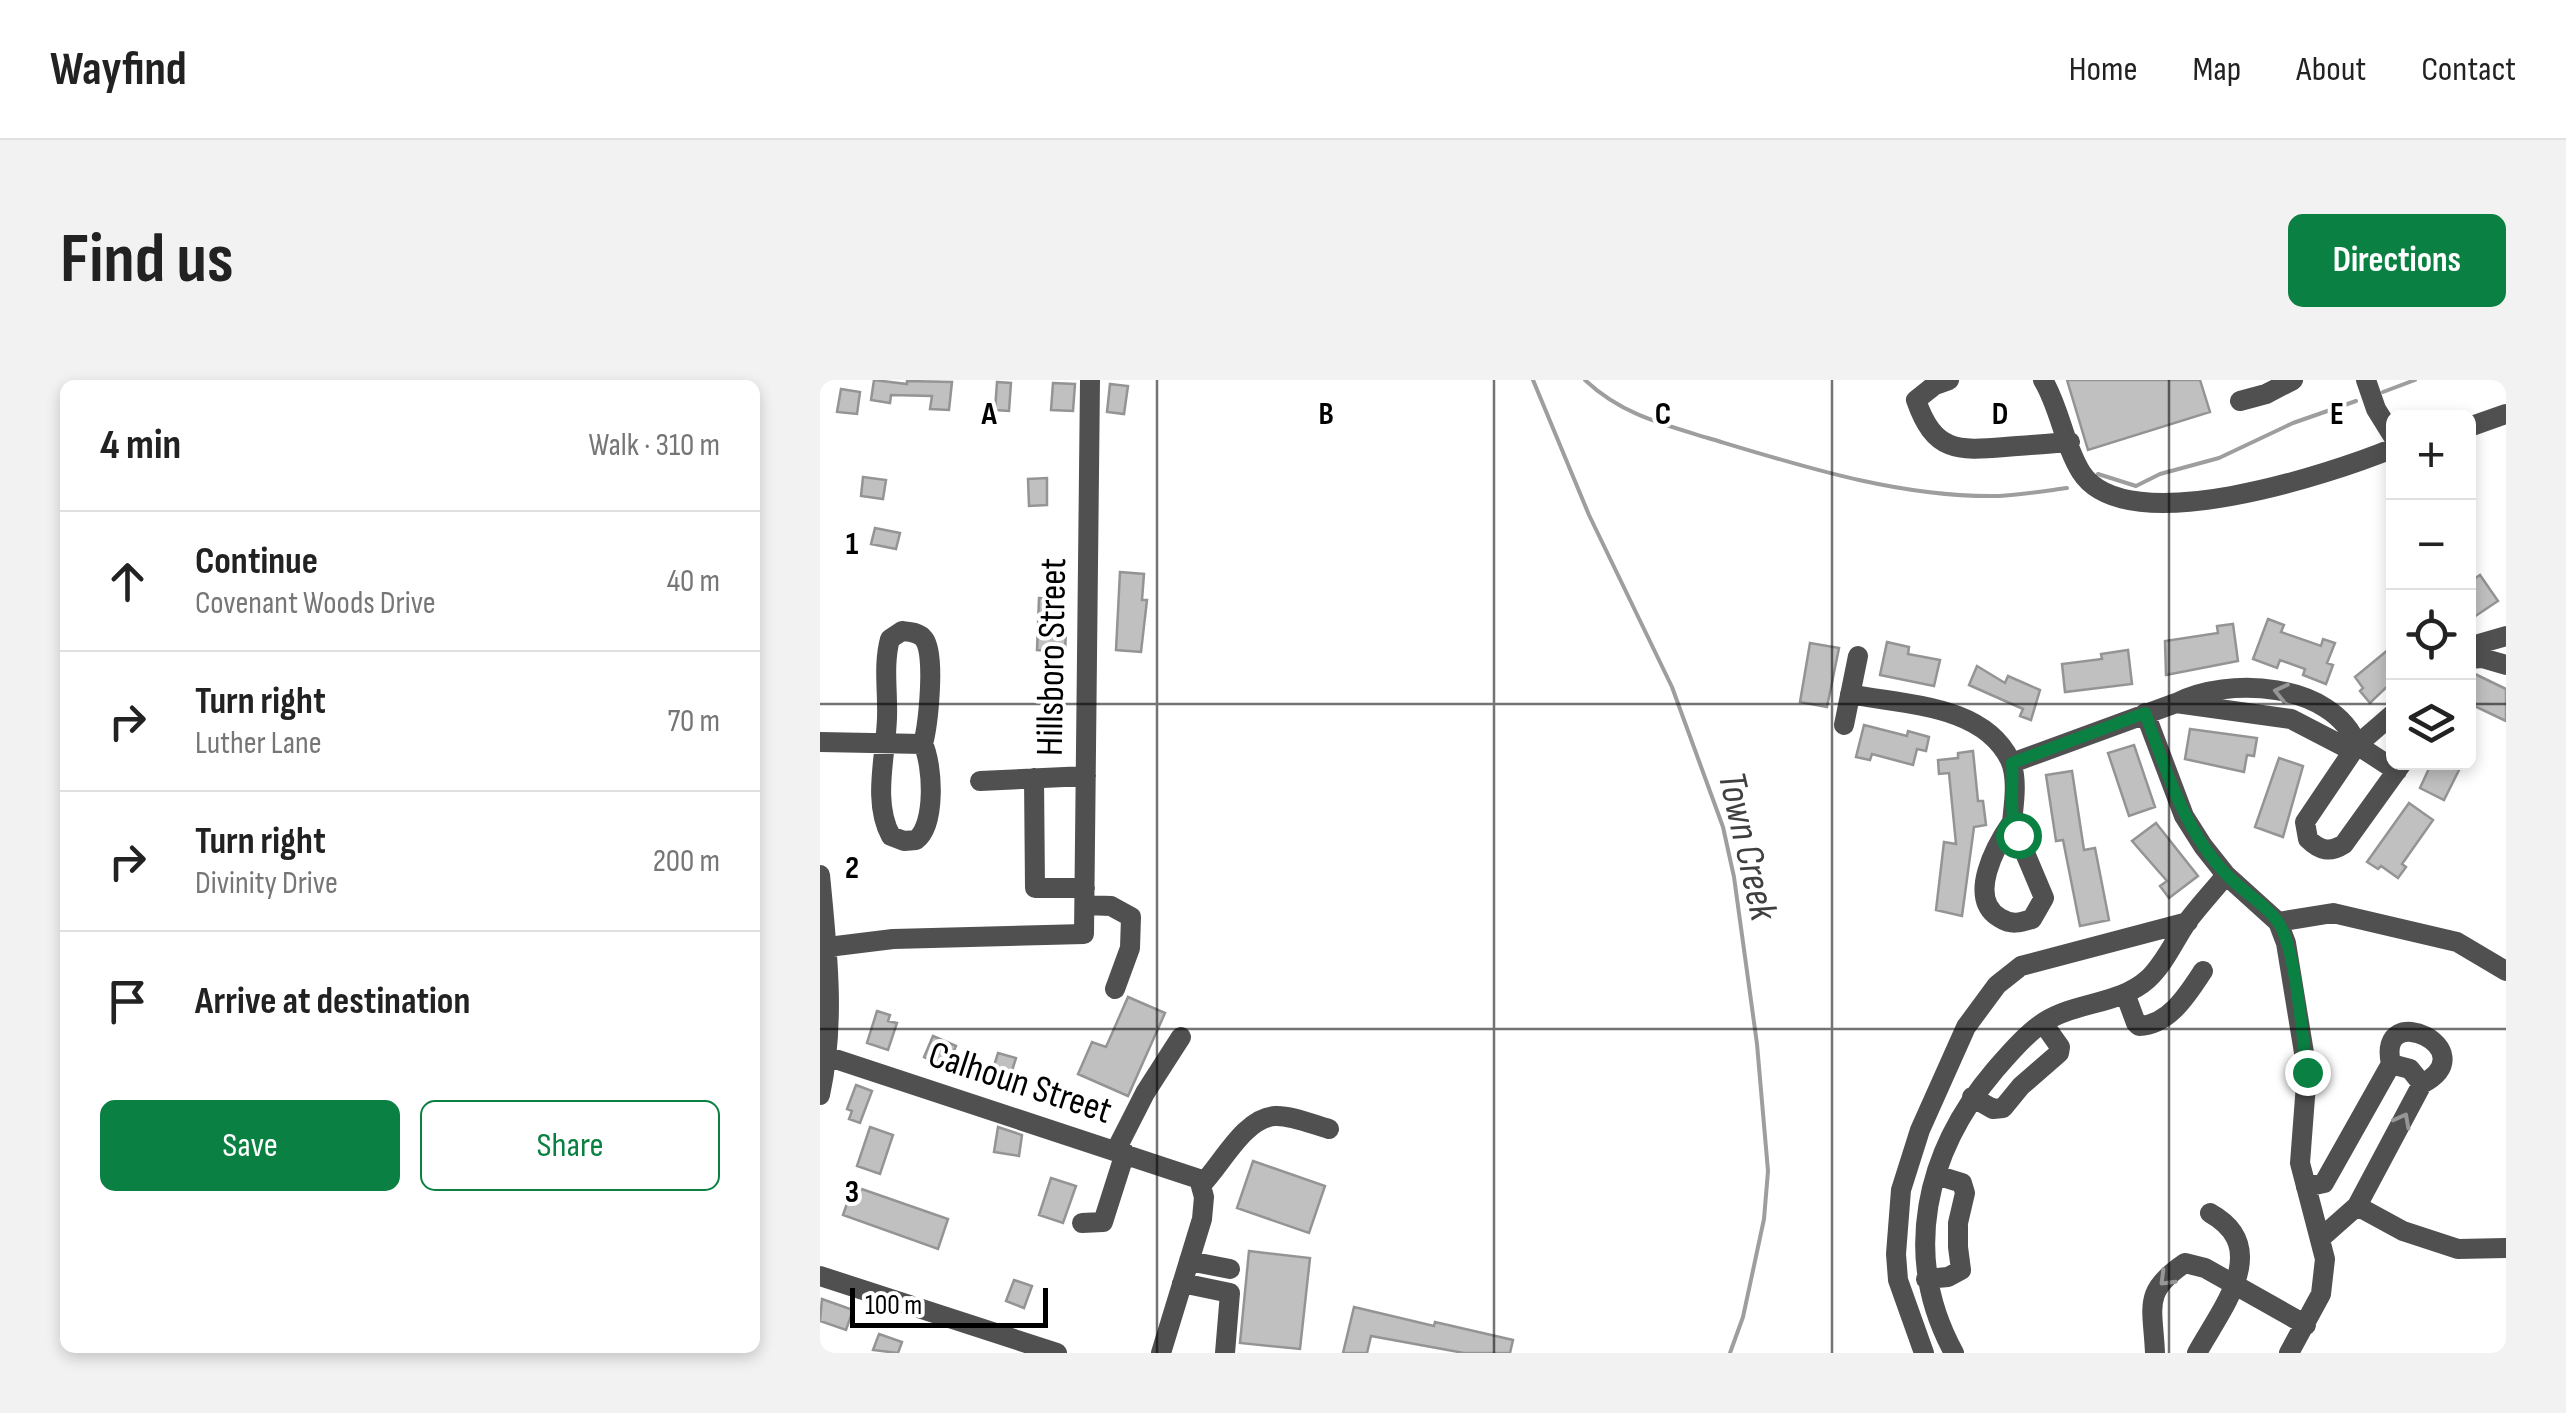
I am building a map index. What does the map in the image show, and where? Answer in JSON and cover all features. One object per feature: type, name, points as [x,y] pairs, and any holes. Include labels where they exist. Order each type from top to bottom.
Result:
[{"type":"street","name":"Hillsboro Street","points":[[828,947],[893,939],[1084,934],[1090,380]]},
{"type":"street","points":[[1949,380],[1916,400],[1924,422],[1942,440],[1962,450],[2070,442]]},
{"type":"street","points":[[2043,380],[2082,474],[2107,493],[2137,502],[2174,504],[2251,492],[2335,472],[2386,451]]},
{"type":"street","points":[[2240,401],[2266,394],[2293,380]]},
{"type":"street","points":[[2366,380],[2386,425]]},
{"type":"street","points":[[2476,423],[2506,414]]},
{"type":"street","points":[[902,631],[914,632],[925,640],[930,652],[923,744],[929,756],[929,823],[916,840],[904,841],[891,836],[882,809],[886,656],[890,638],[902,631]]},
{"type":"street","points":[[2476,645],[2506,636]]},
{"type":"street","points":[[1844,725],[1858,656]]},
{"type":"street","points":[[2476,657],[2506,665]]},
{"type":"street","points":[[2012,763],[2176,703],[2196,692],[2227,687],[2262,688],[2319,702],[2353,733],[2357,745],[2386,760]]},
{"type":"street","points":[[1850,694],[1967,719],[1986,730],[2012,763],[2012,822]]},
{"type":"street","points":[[2145,713],[2184,816],[2226,875],[2278,922],[2286,943],[2307,1072],[2300,1163],[2325,1259],[2321,1294],[2289,1353]]},
{"type":"street","points":[[2386,720],[2357,745],[2308,814],[2304,829],[2308,839],[2329,851],[2344,844],[2398,770]]},
{"type":"street","points":[[820,742],[923,744]]},
{"type":"street","points":[[980,781],[1086,776]]},
{"type":"street","points":[[1034,778],[1035,888],[1085,897],[1131,917],[1130,948],[1115,989]]},
{"type":"street","points":[[820,875],[830,997],[820,1095]]},
{"type":"street","points":[[1954,1353],[1938,1322],[1926,1279],[1924,1234],[1936,1175],[1972,1097],[2007,1056],[2043,1023],[2090,1002],[2126,996],[2151,976],[2226,875]]},
{"type":"street","points":[[2278,922],[2333,913],[2457,942],[2506,971]]},
{"type":"street","points":[[1924,1353],[1898,1280],[1900,1190],[1920,1130],[1966,1027],[1996,985],[2022,966],[2188,922]]},
{"type":"street","points":[[2126,996],[2136,1023],[2153,1026],[2170,1013],[2203,970]]},
{"type":"street","points":[[1972,1097],[1993,1109],[2002,1108],[2059,1053],[2060,1047],[2043,1023]]},
{"type":"street","points":[[2306,1187],[2324,1183],[2391,1064],[2391,1037],[2409,1031],[2435,1043],[2444,1052],[2440,1070],[2422,1084],[2357,1206],[2322,1237]]},
{"type":"street","points":[[1082,1223],[1103,1222],[1120,1152],[1145,1093],[1182,1036]]},
{"type":"street","name":"Calhoun Street","points":[[823,1056],[1201,1181]]},
{"type":"street","points":[[2391,1064],[2410,1069],[2422,1084]]},
{"type":"street","points":[[1161,1353],[1204,1207],[1201,1181],[1219,1168],[1231,1145],[1274,1116],[1329,1129]]},
{"type":"street","points":[[1926,1279],[1948,1277],[1961,1270],[1958,1224],[1966,1188],[1962,1182],[1936,1175]]},
{"type":"street","points":[[2357,1206],[2403,1231],[2458,1249],[2506,1248]]},
{"type":"street","points":[[2196,1353],[2234,1284],[2241,1249],[2234,1231],[2210,1212]]},
{"type":"street","points":[[1189,1261],[1230,1269]]},
{"type":"street","points":[[2154,1353],[2153,1294],[2160,1280],[2184,1264],[2205,1268],[2306,1324]]},
{"type":"street","points":[[820,1276],[1057,1353]]},
{"type":"street","points":[[1182,1283],[1230,1293],[1225,1353]]},
{"type":"building","points":[[874,380],[907,384],[952,382],[949,410],[930,409],[932,396],[891,395],[890,403],[871,400]]},
{"type":"building","points":[[2067,380],[2200,380],[2210,412],[2088,450]]},
{"type":"building","points":[[997,382],[1011,383],[1009,411],[995,410]]},
{"type":"building","points":[[1053,383],[1075,384],[1073,411],[1051,410]]},
{"type":"building","points":[[1110,384],[1128,386],[1124,414],[1107,412]]},
{"type":"building","points":[[841,389],[860,392],[857,414],[837,412]]},
{"type":"building","points":[[863,477],[886,480],[883,499],[861,496]]},
{"type":"building","points":[[1047,478],[1047,505],[1029,506],[1028,479]]},
{"type":"building","points":[[875,528],[900,533],[896,549],[871,544]]},
{"type":"building","points":[[1120,572],[1144,574],[1142,600],[1147,600],[1141,652],[1116,650]]},
{"type":"building","points":[[2480,575],[2498,601],[2476,616],[2476,590],[2476,578]]},
{"type":"building","points":[[1039,598],[1062,600],[1059,630],[1066,631],[1065,652],[1037,650]]},
{"type":"building","points":[[2268,619],[2284,625],[2281,632],[2321,646],[2323,639],[2335,643],[2327,663],[2333,665],[2326,684],[2303,675],[2305,669],[2280,660],[2277,668],[2253,659]]},
{"type":"building","points":[[2233,624],[2238,661],[2166,675],[2165,641],[2218,633],[2217,626]]},
{"type":"building","points":[[1887,642],[1909,647],[1908,654],[1940,660],[1934,686],[1880,675]]},
{"type":"building","points":[[1810,643],[1839,648],[1827,707],[1800,702]]},
{"type":"building","points":[[2128,650],[2132,684],[2065,692],[2062,664],[2102,659],[2101,654]]},
{"type":"building","points":[[2386,652],[2386,688],[2370,703],[2355,677]]},
{"type":"building","points":[[1977,666],[2005,683],[2008,676],[2040,690],[2031,720],[2020,716],[2023,709],[1969,685]]},
{"type":"building","points":[[2476,674],[2506,689],[2506,721],[2476,707]]},
{"type":"building","points":[[1864,725],[1907,736],[1908,731],[1929,737],[1926,751],[1917,749],[1913,765],[1872,754],[1870,760],[1856,757]]},
{"type":"building","points":[[2190,729],[2257,738],[2254,756],[2247,755],[2244,772],[2185,759]]},
{"type":"building","points":[[2134,745],[2155,807],[2129,816],[2108,753]]},
{"type":"building","points":[[1973,751],[1978,801],[1983,801],[1986,825],[1974,827],[1962,916],[1936,910],[1944,842],[1956,844],[1949,773],[1939,774],[1938,760],[1958,758],[1958,753]]},
{"type":"building","points":[[2279,758],[2303,766],[2283,837],[2255,827]]},
{"type":"building","points":[[2428,770],[2459,770],[2444,800],[2420,788]]},
{"type":"building","points":[[2072,771],[2084,850],[2095,848],[2109,920],[2080,926],[2063,840],[2056,841],[2046,775]]},
{"type":"building","points":[[2409,803],[2433,820],[2402,864],[2406,867],[2398,878],[2367,862]]},
{"type":"building","points":[[2156,823],[2198,876],[2169,898],[2160,886],[2167,881],[2132,841]]},
{"type":"building","points":[[1128,997],[1165,1013],[1128,1096],[1078,1074],[1092,1042],[1106,1047]]},
{"type":"building","points":[[877,1011],[890,1015],[888,1021],[897,1023],[888,1050],[867,1043]]},
{"type":"building","points":[[933,1036],[956,1046],[947,1067],[924,1057]]},
{"type":"building","points":[[998,1053],[1016,1058],[1010,1077],[992,1072]]},
{"type":"building","points":[[856,1085],[872,1091],[860,1123],[849,1119],[852,1111],[847,1109]]},
{"type":"building","points":[[870,1127],[893,1135],[880,1174],[857,1166]]},
{"type":"building","points":[[998,1127],[1022,1135],[1019,1156],[994,1152]]},
{"type":"building","points":[[1253,1161],[1325,1186],[1309,1233],[1237,1208]]},
{"type":"building","points":[[1051,1178],[1076,1186],[1063,1223],[1039,1215]]},
{"type":"building","points":[[853,1186],[948,1219],[938,1249],[843,1215]]},
{"type":"building","points":[[1249,1251],[1310,1258],[1300,1349],[1240,1343]]},
{"type":"building","points":[[1014,1280],[1032,1286],[1024,1308],[1006,1301]]},
{"type":"building","points":[[822,1299],[853,1310],[846,1330],[820,1321]]},
{"type":"building","points":[[1354,1307],[1513,1340],[1510,1353],[1464,1353],[1371,1336],[1367,1353],[1343,1353]]},
{"type":"building","points":[[879,1334],[902,1342],[898,1353],[873,1350]]},
{"type":"waterway","name":"Town Creek","points":[[1533,380],[1589,515],[1672,687],[1723,827],[1734,877],[1757,1044],[1768,1171],[1764,1219],[1743,1317],[1730,1353]]},
{"type":"waterway","points":[[1585,380],[1628,410],[1658,422],[1851,478],[1962,495],[2067,488]]},
{"type":"waterway","points":[[2383,392],[2415,380]]},
{"type":"waterway","points":[[2098,474],[2136,486],[2160,474],[2219,458],[2293,423],[2356,401]]},
{"type":"route","points":[[2018,835],[2012,822],[2012,763],[2145,713],[2184,816],[2203,846],[2226,875],[2278,922],[2286,943],[2307,1072]]}]
